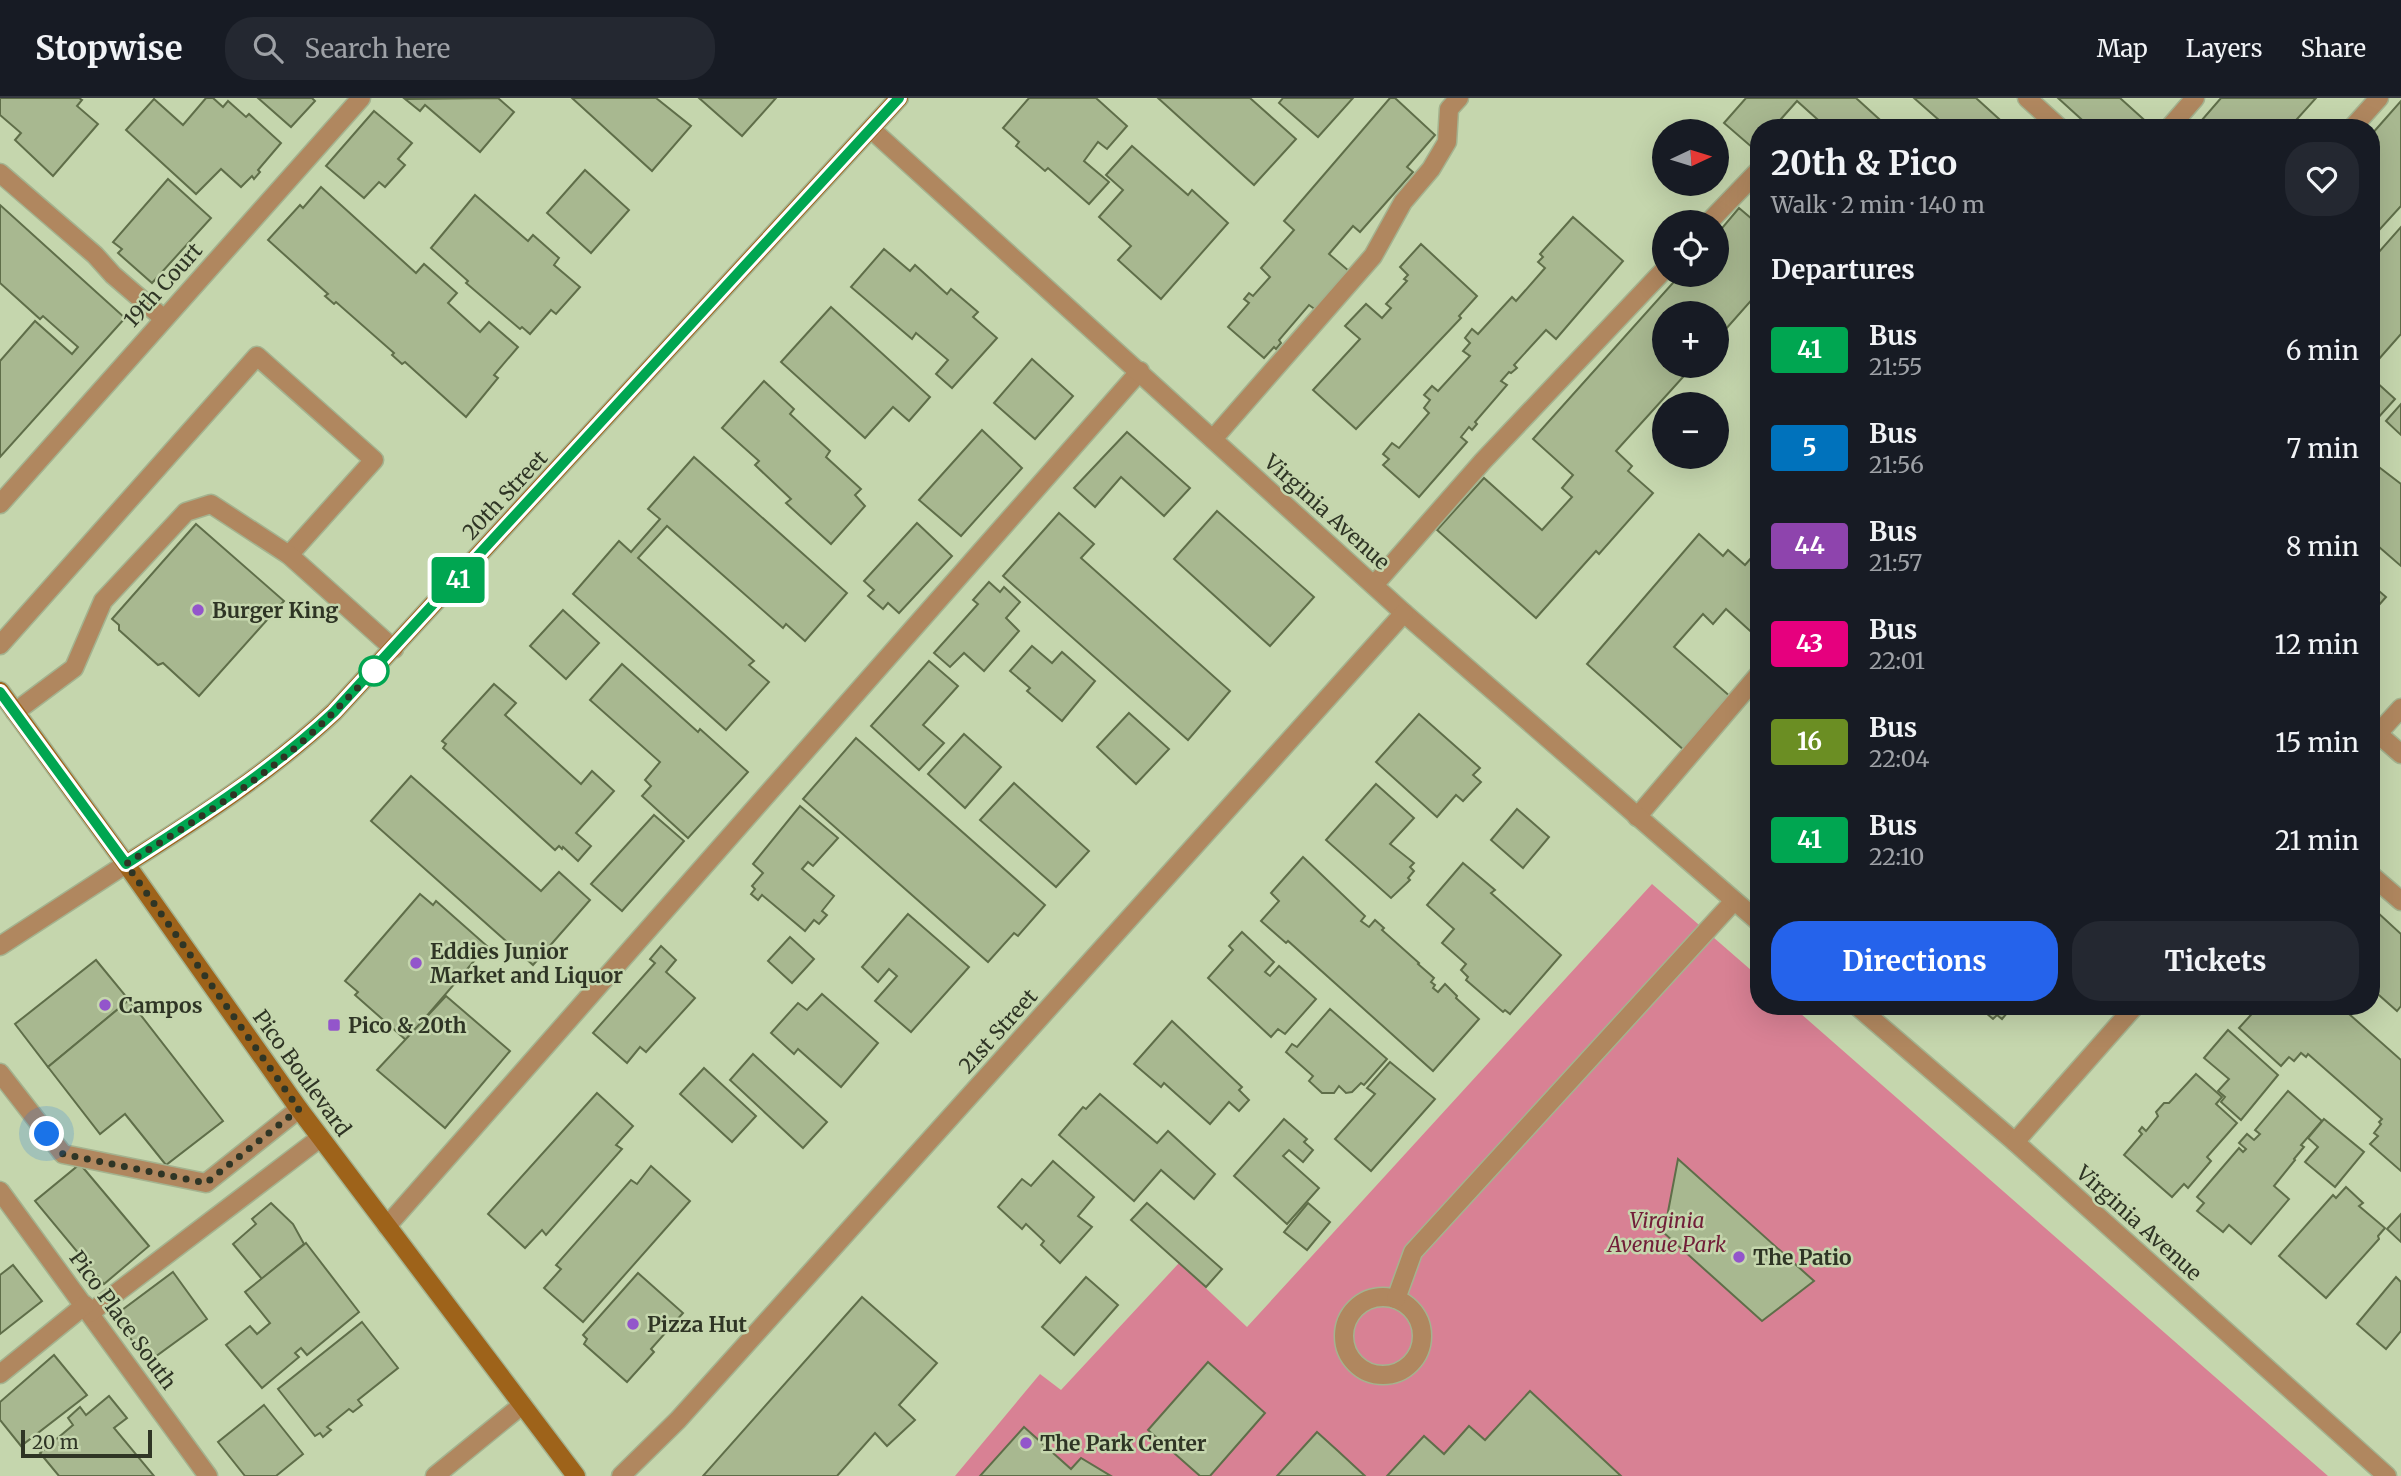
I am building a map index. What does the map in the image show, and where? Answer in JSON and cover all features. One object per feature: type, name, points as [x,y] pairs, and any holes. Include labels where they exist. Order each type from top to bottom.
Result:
[{"type":"main road","name":"20th Street","points":[[126,864],[247,784],[302,742],[334,712],[899,98]]},
{"type":"main road","name":"Pico Boulevard","points":[[0,691],[320,1138],[576,1476]]},
{"type":"street","name":"19th Court","points":[[0,504],[360,98]]},
{"type":"street","points":[[1213,439],[1373,256],[1403,202],[1431,169],[1447,142],[1449,109],[1459,98]]},
{"type":"street","points":[[2027,98],[2050,119]]},
{"type":"street","points":[[2177,119],[2195,98]]},
{"type":"street","points":[[2360,119],[2379,98]]},
{"type":"street","name":"Virginia Avenue","points":[[872,129],[1404,613],[1750,914]]},
{"type":"street","points":[[0,173],[163,318]]},
{"type":"street","points":[[1721,210],[1750,179]]},
{"type":"street","points":[[1374,585],[1483,461],[1652,283]]},
{"type":"street","points":[[0,645],[257,356],[374,460],[289,555]]},
{"type":"street","points":[[387,1226],[1140,371]]},
{"type":"street","points":[[15,712],[74,668],[103,601],[186,512],[211,504],[289,555],[394,649]]},
{"type":"street","name":"21st Street","points":[[621,1476],[678,1420],[1404,613]]},
{"type":"street","points":[[1637,817],[1750,685]]},
{"type":"street","points":[[2380,732],[2401,708]]},
{"type":"street","points":[[2380,741],[2401,754]]},
{"type":"street","name":"20th Street","points":[[0,946],[126,864]]},
{"type":"street","points":[[2380,884],[2401,901]]},
{"type":"street","points":[[1396,1299],[1413,1252],[1734,901]]},
{"type":"street","name":"Virginia Avenue","points":[[1867,1015],[2015,1142],[2387,1476]]},
{"type":"street","points":[[2015,1142],[2127,1015]]},
{"type":"street","points":[[0,1073],[63,1154],[206,1183],[299,1109]]},
{"type":"street","points":[[0,1374],[320,1138]]},
{"type":"street","name":"Pico Place South","points":[[0,1191],[208,1476]]},
{"type":"street","points":[[1370,1299],[1396,1299],[1416,1314],[1421,1326],[1419,1352],[1412,1363],[1402,1371],[1377,1375],[1365,1371],[1354,1363],[1344,1340],[1350,1315],[1370,1299]]},
{"type":"street","points":[[435,1476],[522,1405]]},
{"type":"green space","name":"Virginia Avenue Park","points":[[1652,884],[1750,969],[1750,1015],[1802,1015],[2328,1476],[955,1476],[1040,1374],[1061,1390],[1179,1263],[1247,1327]]},
{"type":"building","points":[[0,98],[79,98],[82,100],[77,106],[98,124],[53,176],[15,140],[21,133],[0,115]]},
{"type":"building","points":[[206,98],[213,98],[223,107],[228,101],[246,117],[249,114],[281,143],[258,170],[260,172],[254,179],[252,176],[241,187],[221,169],[196,194],[126,130],[154,99],[183,125]]},
{"type":"building","points":[[258,98],[312,98],[315,101],[291,127]]},
{"type":"building","points":[[498,98],[514,112],[480,152],[425,105],[420,111],[405,99]]},
{"type":"building","points":[[572,98],[656,98],[691,126],[652,171]]},
{"type":"building","points":[[699,98],[776,98],[742,136]]},
{"type":"building","points":[[1029,98],[1096,98],[1127,126],[1107,149],[1098,142],[1084,161],[1109,182],[1089,204],[1048,168],[1045,171],[1016,146],[1019,142],[1003,128]]},
{"type":"building","points":[[1158,98],[1250,98],[1296,139],[1254,185]]},
{"type":"building","points":[[1283,98],[1353,98],[1318,137],[1279,103]]},
{"type":"building","points":[[1390,98],[1395,98],[1435,135],[1407,167],[1413,172],[1360,232],[1353,226],[1329,254],[1349,271],[1316,310],[1309,305],[1279,340],[1281,343],[1276,349],[1274,347],[1264,358],[1228,327],[1249,303],[1244,299],[1249,293],[1253,296],[1270,277],[1261,268],[1294,230],[1284,221]]},
{"type":"building","points":[[1746,98],[1856,98],[1879,119],[1817,119],[1797,101],[1781,119],[1750,119],[1750,146],[1729,127],[1728,119]]},
{"type":"building","points":[[1914,98],[1976,98],[1999,119],[1938,119]]},
{"type":"building","points":[[2058,98],[2120,98],[2143,119],[2081,119]]},
{"type":"building","points":[[2221,98],[2316,98],[2297,119],[2203,119]]},
{"type":"building","points":[[2401,101],[2401,206],[2380,229],[2380,125]]},
{"type":"building","points":[[374,111],[412,143],[398,159],[405,165],[385,187],[379,182],[364,198],[326,166]]},
{"type":"building","points":[[1132,146],[1188,195],[1192,190],[1228,223],[1161,299],[1118,260],[1131,246],[1099,217],[1123,190],[1106,175]]},
{"type":"building","points":[[585,170],[629,210],[591,253],[547,213]]},
{"type":"building","points":[[168,179],[211,218],[152,283],[118,253],[122,249],[113,242]]},
{"type":"building","points":[[321,187],[416,273],[424,264],[457,293],[448,303],[480,332],[489,322],[518,347],[494,375],[498,378],[466,417],[405,362],[402,364],[392,355],[394,353],[336,302],[334,304],[325,296],[328,294],[268,240],[300,205],[303,208]]},
{"type":"building","points":[[475,195],[528,241],[533,235],[559,258],[554,265],[580,287],[556,314],[551,310],[530,334],[522,327],[520,329],[466,283],[468,281],[431,248]]},
{"type":"building","points":[[0,205],[125,318],[0,457],[0,361],[35,321],[72,354],[78,347],[43,316],[40,319],[0,283]]},
{"type":"building","points":[[1739,208],[1750,217],[1750,302],[1729,325],[1729,301],[1657,301],[1669,287],[1729,287],[1729,220]]},
{"type":"building","points":[[1573,217],[1623,261],[1556,339],[1546,330],[1514,365],[1517,368],[1501,381],[1507,385],[1475,422],[1477,424],[1472,430],[1469,427],[1461,437],[1467,442],[1419,497],[1383,465],[1389,459],[1383,454],[1392,443],[1399,448],[1429,413],[1424,408],[1430,400],[1424,395],[1432,386],[1438,391],[1470,356],[1463,351],[1470,343],[1465,338],[1472,329],[1478,334],[1512,297],[1516,301],[1545,268],[1538,262],[1543,257],[1540,254]]},
{"type":"building","points":[[2401,227],[2401,334],[2380,358],[2380,251]]},
{"type":"building","points":[[1421,244],[1477,296],[1459,316],[1461,318],[1356,429],[1313,390],[1360,339],[1345,326],[1366,304],[1382,318],[1391,308],[1386,304],[1407,281],[1404,279],[1408,275],[1400,267]]},
{"type":"building","points":[[884,249],[910,271],[915,265],[947,294],[951,289],[978,312],[973,317],[997,338],[952,388],[936,374],[948,360],[916,333],[912,339],[851,287]]},
{"type":"building","points":[[1652,306],[1652,378],[1682,378],[1669,392],[1652,392],[1652,411],[1616,451],[1632,466],[1628,471],[1653,493],[1599,554],[1596,551],[1536,618],[1437,530],[1484,478],[1542,530],[1572,497],[1562,488],[1573,475],[1533,439]]},
{"type":"building","points":[[831,307],[930,397],[909,421],[893,407],[865,438],[781,362]]},
{"type":"building","points":[[1032,359],[1073,396],[1035,439],[994,403]]},
{"type":"building","points":[[764,381],[794,409],[790,414],[830,451],[826,457],[861,489],[855,495],[865,506],[831,544],[786,503],[791,499],[755,465],[759,461],[722,428]]},
{"type":"building","points":[[2380,385],[2395,399],[2380,416]]},
{"type":"building","points":[[2401,404],[2401,435],[2386,421]]},
{"type":"building","points":[[982,430],[1022,468],[961,536],[919,500]]},
{"type":"building","points":[[1127,432],[1190,488],[1164,516],[1121,477],[1095,507],[1074,488]]},
{"type":"building","points":[[694,457],[847,593],[805,641],[786,624],[783,628],[667,526],[638,558],[754,661],[749,665],[769,682],[726,730],[573,594],[619,541],[631,552],[660,519],[648,509]]},
{"type":"building","points":[[2380,468],[2401,484],[2401,566],[2380,548]]},
{"type":"building","points":[[1217,511],[1314,597],[1270,646],[1174,559]]},
{"type":"building","points":[[1059,513],[1094,544],[1081,558],[1230,691],[1188,740],[1003,576]]},
{"type":"building","points":[[917,523],[952,556],[899,613],[888,603],[883,609],[868,596],[874,590],[864,581]]},
{"type":"building","name":"Burger King","points":[[196,524],[284,601],[199,696],[163,663],[158,665],[119,630],[119,625],[112,619]]},
{"type":"building","points":[[1699,534],[1723,556],[1728,550],[1745,565],[1750,559],[1750,631],[1726,609],[1713,624],[1703,614],[1674,647],[1732,698],[1685,751],[1587,664]]},
{"type":"building","points":[[989,582],[1000,592],[1004,587],[1020,602],[1006,618],[1019,631],[984,671],[964,653],[950,667],[934,653],[978,604],[973,600]]},
{"type":"building","points":[[2380,592],[2386,597],[2380,604]]},
{"type":"building","points":[[563,610],[599,643],[566,679],[530,646]]},
{"type":"building","points":[[1032,646],[1052,663],[1062,652],[1095,681],[1062,721],[1027,691],[1030,688],[1010,671]]},
{"type":"building","points":[[929,661],[958,686],[923,725],[944,743],[919,770],[871,726]]},
{"type":"building","points":[[622,664],[698,732],[700,729],[748,772],[688,838],[642,796],[651,786],[645,780],[660,762],[590,700]]},
{"type":"building","points":[[494,684],[516,703],[505,715],[581,784],[592,771],[614,791],[576,833],[591,846],[578,861],[563,847],[562,849],[559,846],[555,850],[443,748],[446,744],[442,741]]},
{"type":"building","points":[[1129,713],[1169,749],[1136,784],[1097,747]]},
{"type":"building","points":[[1419,714],[1480,768],[1473,775],[1481,782],[1463,801],[1456,795],[1437,817],[1376,762]]},
{"type":"building","points":[[964,734],[1001,767],[965,808],[928,774]]},
{"type":"building","points":[[856,738],[1045,905],[1018,936],[1014,933],[988,962],[803,799]]},
{"type":"building","points":[[411,776],[541,891],[559,872],[590,900],[533,965],[371,821]]},
{"type":"building","points":[[1014,783],[1089,851],[1056,887],[980,820]]},
{"type":"building","points":[[1376,784],[1414,818],[1390,844],[1414,863],[1410,867],[1414,871],[1408,878],[1410,880],[1391,898],[1326,840]]},
{"type":"building","points":[[800,806],[838,838],[813,866],[808,862],[802,869],[834,896],[822,911],[827,915],[819,924],[814,920],[805,931],[762,895],[758,900],[751,894],[755,889],[752,886],[763,873],[753,864]]},
{"type":"building","points":[[1517,809],[1549,837],[1523,868],[1491,840]]},
{"type":"building","points":[[654,815],[684,841],[622,911],[591,884]]},
{"type":"building","points":[[1303,857],[1365,916],[1361,921],[1369,927],[1375,920],[1384,928],[1382,930],[1434,978],[1431,982],[1435,985],[1433,988],[1438,992],[1445,984],[1479,1019],[1433,1071],[1288,941],[1286,943],[1261,921],[1279,901],[1271,893]]},
{"type":"building","points":[[1463,863],[1495,890],[1491,893],[1561,955],[1510,1014],[1505,1010],[1503,1012],[1466,980],[1468,977],[1461,970],[1466,964],[1442,943],[1454,929],[1427,905]]},
{"type":"building","name":"Eddies Junior Market and Liquor","points":[[420,894],[433,905],[436,901],[487,946],[406,1040],[355,995],[358,992],[345,981]]},
{"type":"building","points":[[908,914],[969,967],[911,1032],[875,1001],[897,976],[889,969],[878,982],[862,967]]},
{"type":"building","points":[[2380,915],[2401,934],[2401,1006],[2397,1011],[2380,996]]},
{"type":"building","points":[[1242,932],[1274,962],[1265,972],[1270,976],[1279,966],[1316,999],[1285,1034],[1278,1029],[1271,1037],[1208,978],[1233,950],[1229,946]]},
{"type":"building","points":[[790,937],[814,959],[792,983],[768,961]]},
{"type":"building","points":[[661,946],[676,960],[666,972],[695,998],[646,1052],[640,1047],[627,1063],[593,1033],[655,963],[650,959]]},
{"type":"building","points":[[96,960],[129,1000],[48,1067],[15,1024]]},
{"type":"building","points":[[822,994],[878,1043],[841,1087],[798,1049],[794,1054],[771,1033],[798,1003],[807,1010]]},
{"type":"building","points":[[446,996],[510,1051],[445,1128],[377,1070]]},
{"type":"building","points":[[129,1000],[223,1121],[166,1165],[125,1114],[100,1134],[48,1067]]},
{"type":"building","points":[[1330,1009],[1387,1059],[1364,1085],[1361,1083],[1352,1092],[1346,1093],[1339,1086],[1334,1093],[1322,1093],[1309,1081],[1313,1076],[1286,1052],[1292,1044],[1297,1047]]},
{"type":"building","points":[[2251,1015],[2350,1015],[2401,1060],[2401,1171],[2370,1144],[2378,1136],[2374,1133],[2382,1119],[2308,1054],[2306,1057],[2301,1053],[2294,1061],[2289,1057],[2281,1066],[2239,1028]]},
{"type":"building","points":[[1172,1021],[1242,1087],[1239,1090],[1249,1100],[1239,1111],[1229,1102],[1210,1124],[1164,1083],[1161,1087],[1134,1064]]},
{"type":"building","points":[[2228,1030],[2278,1075],[2241,1120],[2221,1102],[2225,1097],[2218,1091],[2229,1079],[2204,1058]]},
{"type":"building","points":[[753,1054],[827,1122],[803,1148],[730,1080]]},
{"type":"building","points":[[1390,1062],[1435,1099],[1371,1171],[1335,1139],[1375,1094],[1367,1088]]},
{"type":"building","points":[[704,1068],[756,1116],[732,1142],[680,1094]]},
{"type":"building","points":[[2196,1074],[2222,1097],[2216,1104],[2237,1123],[2207,1157],[2211,1161],[2188,1188],[2184,1184],[2172,1197],[2124,1155],[2142,1134],[2139,1131],[2142,1127],[2146,1131],[2158,1116],[2156,1112],[2164,1103],[2169,1103]]},
{"type":"building","points":[[2288,1091],[2322,1121],[2301,1145],[2304,1147],[2274,1186],[2289,1199],[2251,1244],[2229,1225],[2223,1232],[2197,1211],[2204,1203],[2197,1197],[2239,1148],[2243,1152],[2246,1149],[2239,1143],[2247,1134],[2254,1140],[2260,1134],[2255,1130]]},
{"type":"building","points":[[597,1093],[633,1126],[616,1145],[622,1149],[546,1235],[542,1230],[525,1248],[488,1214]]},
{"type":"building","points":[[1100,1094],[1157,1143],[1168,1131],[1215,1174],[1194,1199],[1161,1170],[1134,1201],[1059,1135],[1083,1107],[1086,1109]]},
{"type":"building","points":[[1284,1119],[1307,1139],[1304,1142],[1313,1150],[1303,1162],[1289,1150],[1283,1156],[1319,1188],[1287,1224],[1234,1176]]},
{"type":"building","points":[[2324,1119],[2364,1152],[2335,1187],[2305,1162],[2318,1147],[2308,1138]]},
{"type":"building","name":"The Patio","points":[[1678,1159],[1814,1281],[1762,1321],[1664,1233]]},
{"type":"building","points":[[1053,1161],[1094,1197],[1078,1216],[1092,1227],[1060,1263],[1041,1245],[1044,1241],[1026,1224],[1022,1229],[998,1207],[1022,1179],[1031,1186]]},
{"type":"building","points":[[80,1164],[149,1246],[104,1284],[35,1201]]},
{"type":"building","points":[[651,1166],[690,1201],[583,1322],[544,1288],[561,1269],[556,1265],[631,1180],[637,1184]]},
{"type":"building","points":[[2346,1187],[2363,1203],[2359,1206],[2385,1228],[2378,1236],[2379,1239],[2326,1298],[2279,1256],[2333,1195],[2336,1198]]},
{"type":"building","points":[[271,1203],[293,1224],[304,1244],[262,1279],[233,1244],[256,1224],[252,1219]]},
{"type":"building","points":[[1147,1203],[1222,1269],[1206,1287],[1131,1220]]},
{"type":"building","points":[[1308,1203],[1330,1222],[1307,1250],[1284,1232]]},
{"type":"building","points":[[2401,1214],[2401,1242],[2387,1229]]},
{"type":"building","points":[[306,1243],[359,1312],[307,1355],[301,1348],[295,1353],[299,1357],[262,1388],[226,1345],[250,1326],[257,1334],[270,1323],[245,1292]]},
{"type":"building","points":[[13,1265],[42,1301],[0,1334],[0,1275]]},
{"type":"building","points":[[173,1272],[207,1319],[148,1362],[114,1316]]},
{"type":"building","name":"Pizza Hut","points":[[638,1273],[683,1313],[651,1349],[654,1352],[627,1382],[584,1344],[587,1339],[583,1335]]},
{"type":"building","points":[[1086,1277],[1118,1305],[1074,1355],[1042,1327]]},
{"type":"building","points":[[2396,1277],[2401,1282],[2401,1331],[2386,1349],[2357,1324]]},
{"type":"building","points":[[862,1297],[937,1363],[899,1405],[915,1420],[887,1446],[875,1433],[837,1476],[703,1476]]},
{"type":"building","points":[[362,1322],[398,1368],[358,1400],[362,1405],[353,1412],[349,1409],[327,1427],[331,1430],[323,1437],[320,1433],[315,1436],[278,1389]]},
{"type":"building","points":[[54,1355],[87,1395],[21,1446],[0,1420],[0,1402]]},
{"type":"building","points":[[1208,1362],[1265,1413],[1210,1476],[1200,1476],[1148,1430]]},
{"type":"building","points":[[1530,1391],[1621,1476],[1387,1476],[1424,1436],[1444,1454],[1469,1426],[1485,1440]]},
{"type":"building","points":[[109,1396],[127,1418],[114,1428],[154,1476],[59,1476],[40,1453],[73,1425],[68,1418],[80,1407],[86,1415]]},
{"type":"building","points":[[264,1405],[303,1454],[276,1476],[245,1476],[218,1442]]},
{"type":"building","name":"The Park Center","points":[[1024,1427],[1071,1469],[1081,1458],[1111,1476],[980,1476]]},
{"type":"building","points":[[1317,1432],[1338,1451],[1365,1476],[1277,1476]]},
{"type":"bus line","name":"41","points":[[0,692],[126,864],[192,822],[302,742],[334,712],[899,98]]},
{"type":"place","name":"Burger King","points":[[198,610]]},
{"type":"place","name":"Eddies Junior Market and Liquor","points":[[416,963]]},
{"type":"place","name":"Campos","points":[[105,1005]]},
{"type":"place","name":"Pico & 20th","points":[[334,1025]]},
{"type":"place","name":"The Patio","points":[[1739,1257]]},
{"type":"place","name":"Pizza Hut","points":[[633,1324]]},
{"type":"place","name":"The Park Center","points":[[1026,1443]]},
{"type":"route","points":[[47,1134],[63,1154],[206,1183],[299,1109],[126,864],[192,822],[280,760],[334,712],[379,665],[374,671]]}]
